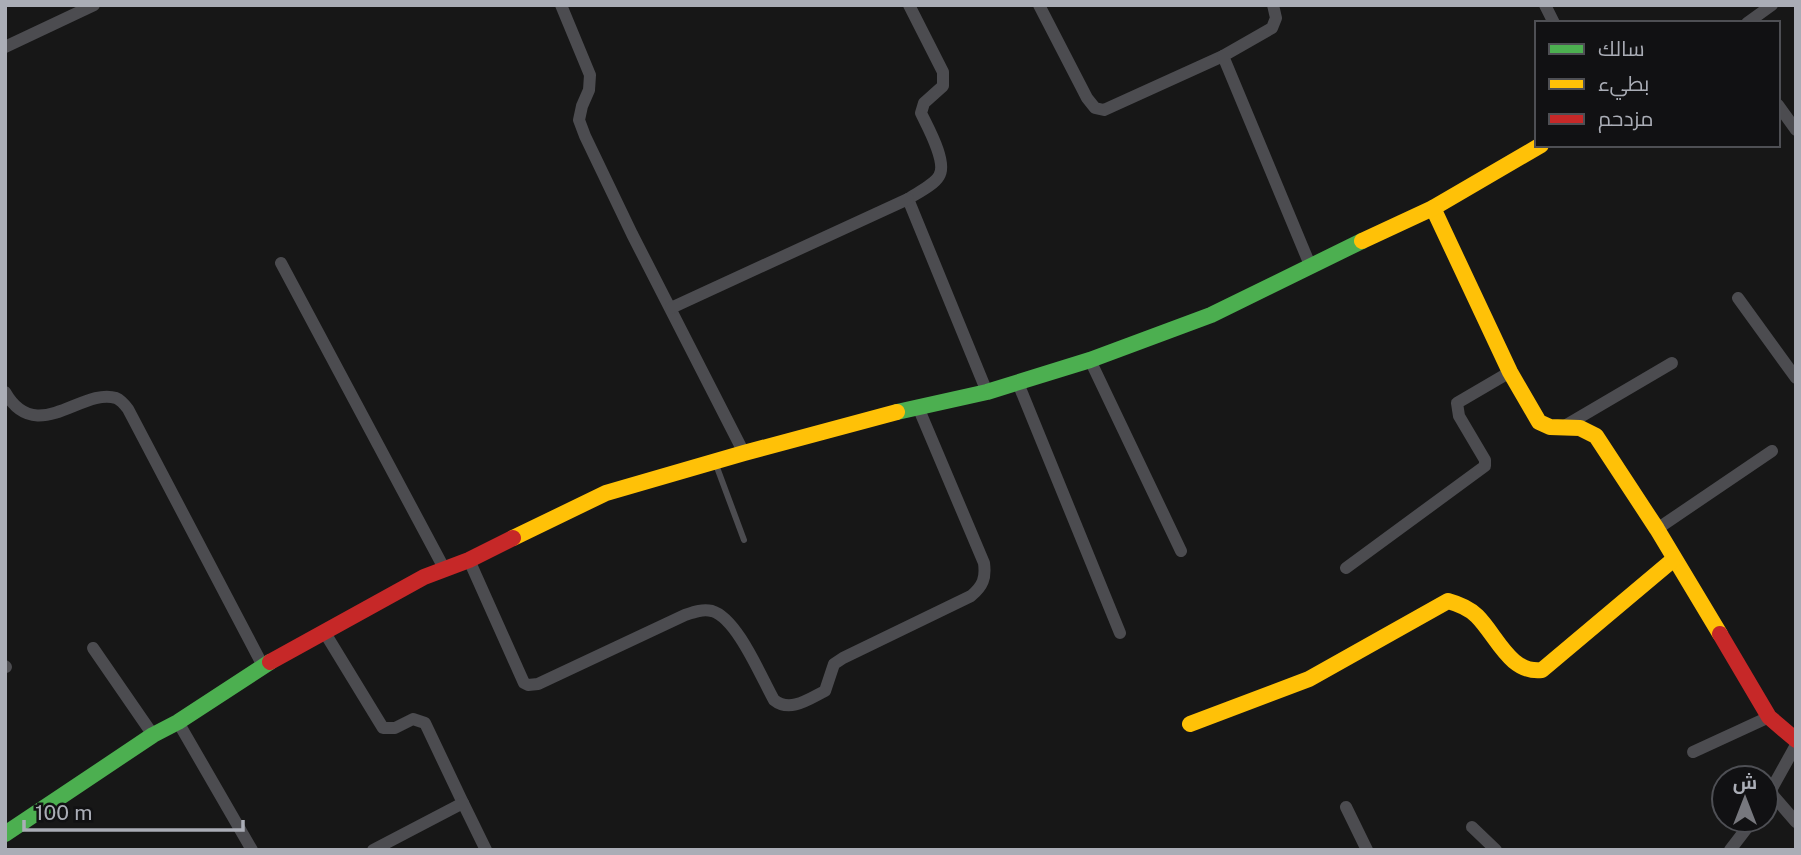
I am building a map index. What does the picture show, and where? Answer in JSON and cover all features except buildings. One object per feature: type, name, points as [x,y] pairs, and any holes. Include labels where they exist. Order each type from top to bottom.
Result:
[{"type":"street","points":[[5,47],[94,5]]},
{"type":"street","points":[[561,5],[590,75],[589,90],[579,120],[585,136],[744,453]]},
{"type":"street","points":[[671,308],[908,199],[939,177],[940,156],[921,113],[924,103],[943,86],[943,72],[909,5]]},
{"type":"street","points":[[1039,5],[1087,98],[1095,108],[1104,110],[1223,55],[1272,28],[1276,18],[1273,5]]},
{"type":"street","points":[[1545,5],[1553,21]]},
{"type":"street","points":[[1750,21],[1772,5]]},
{"type":"street","points":[[1223,55],[1310,265]]},
{"type":"street","points":[[1780,108],[1796,130]]},
{"type":"street","points":[[5,834],[153,735],[178,722],[263,666],[424,577],[470,560],[606,493],[744,453],[918,407],[987,392],[1090,360],[1211,315],[1433,208],[1538,147]]},
{"type":"street","points":[[908,199],[987,392]]},
{"type":"street","points":[[1433,208],[1510,372],[1539,422],[1550,427],[1580,428],[1596,436],[1657,529],[1769,716],[1796,742],[1780,772]]},
{"type":"street","points":[[281,263],[445,570]]},
{"type":"street","points":[[1738,298],[1796,378]]},
{"type":"street","points":[[1090,360],[1181,551]]},
{"type":"street","points":[[1563,428],[1672,363]]},
{"type":"street","points":[[1346,568],[1485,466],[1485,460],[1459,416],[1457,403],[1510,372]]},
{"type":"street","points":[[1018,383],[1120,634]]},
{"type":"street","points":[[5,392],[12,404],[25,412],[44,415],[102,397],[121,401],[128,409],[263,666]]},
{"type":"street","points":[[470,560],[524,683],[528,685],[538,684],[685,615],[700,610],[713,611],[727,620],[774,700],[780,705],[790,707],[825,691],[834,664],[971,596],[980,589],[985,579],[984,563],[918,407]]},
{"type":"street","points":[[1657,529],[1772,451]]},
{"type":"street","points":[[1190,724],[1309,678],[1373,645],[1448,601],[1456,601],[1471,608],[1519,668],[1536,673],[1674,559]]},
{"type":"street","points":[[325,633],[383,728],[395,728],[417,718],[425,723],[486,850]]},
{"type":"street","points":[[93,648],[153,735]]},
{"type":"street","points":[[1693,752],[1769,716]]},
{"type":"street","points":[[178,722],[252,850]]},
{"type":"street","points":[[373,850],[463,803]]},
{"type":"street","points":[[1346,807],[1367,850]]},
{"type":"street","points":[[1780,807],[1796,822]]},
{"type":"street","points":[[1472,827],[1496,850]]},
{"type":"street","points":[[1730,850],[1742,834]]},
{"type":"lane","points":[[714,461],[744,540]]},
{"type":"traffic: fast","points":[[897,412],[987,392],[1090,360],[1211,315],[1362,241]]},
{"type":"traffic: fast","points":[[5,834],[153,735],[178,722],[270,662]]},
{"type":"traffic: slow","points":[[1362,241],[1433,208],[1538,147]]},
{"type":"traffic: slow","points":[[1433,208],[1510,372],[1539,422],[1550,427],[1580,428],[1596,436],[1657,529],[1720,634]]},
{"type":"traffic: slow","points":[[513,538],[606,493],[897,412]]},
{"type":"traffic: slow","points":[[1190,724],[1309,679],[1448,601],[1477,616],[1505,652],[1521,666],[1542,670],[1674,559]]},
{"type":"traffic: jam","points":[[270,662],[424,577],[469,560],[513,538]]},
{"type":"traffic: jam","points":[[1720,634],[1769,717],[1796,740]]}]
